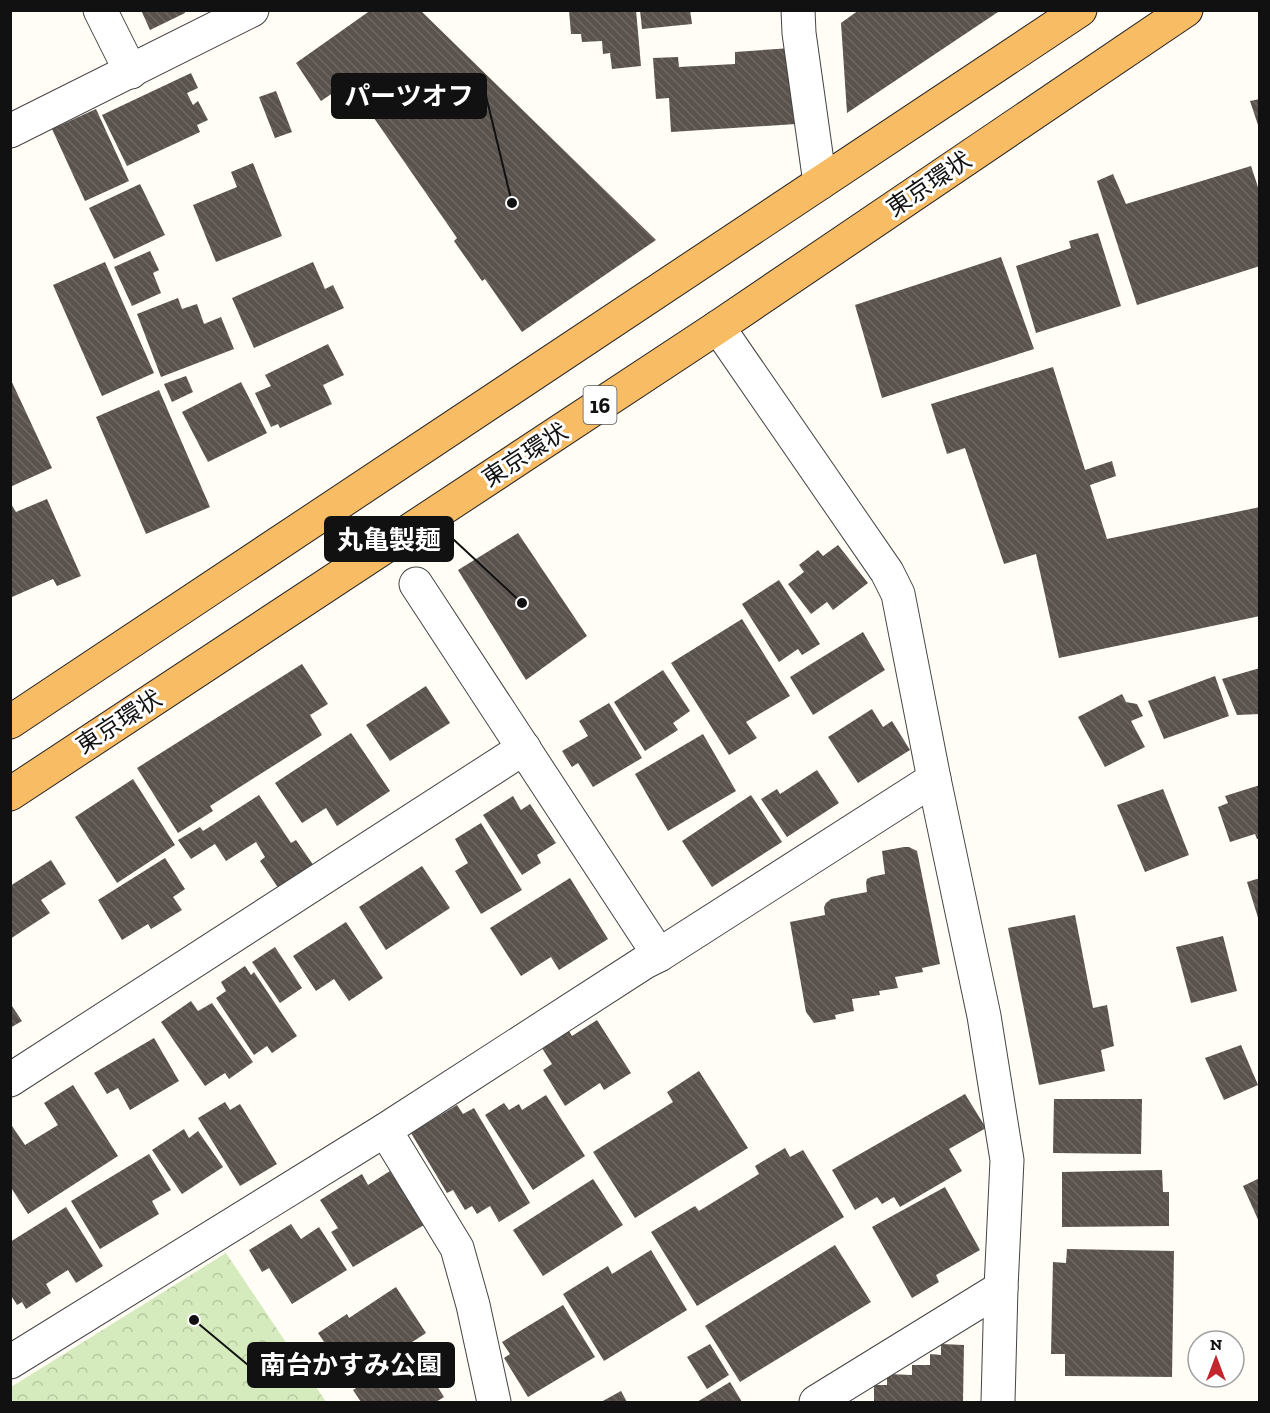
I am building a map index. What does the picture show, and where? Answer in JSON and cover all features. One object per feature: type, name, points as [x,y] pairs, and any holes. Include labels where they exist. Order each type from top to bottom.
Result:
[{"type":"highway","points":[[10,722],[1080,10]]},
{"type":"highway","name":"東京環状","points":[[10,794],[718,327],[1186,10]]},
{"type":"street","points":[[100,10],[131,72]]},
{"type":"street","points":[[10,131],[252,10]]},
{"type":"street","points":[[798,10],[799,33],[820,183]]},
{"type":"street","points":[[718,327],[887,572],[898,594],[984,1016],[1003,1126],[1007,1160],[998,1402]]},
{"type":"street","points":[[416,584],[659,955]]},
{"type":"street","points":[[10,1080],[524,748]]},
{"type":"street","points":[[10,1362],[385,1130],[934,779]]},
{"type":"street","points":[[385,1130],[457,1248],[473,1305],[494,1402]]},
{"type":"street","points":[[816,1402],[1001,1288]]},
{"type":"green space","points":[[226,1253],[326,1402],[11,1402],[11,1387]]},
{"type":"building","points":[[141,10],[184,10],[185,13],[150,30]]},
{"type":"building","points":[[371,10],[420,10],[656,240],[522,332],[485,279],[482,281],[454,241],[457,238],[349,82],[321,101],[296,63]]},
{"type":"building","points":[[569,10],[636,10],[641,66],[612,69],[610,53],[603,54],[602,41],[582,42],[581,34],[571,34]]},
{"type":"building","points":[[640,10],[690,10],[692,24],[642,29]]},
{"type":"building","points":[[859,10],[1001,10],[847,113],[841,23]]},
{"type":"building","points":[[791,48],[796,124],[671,132],[669,98],[656,99],[653,58],[678,57],[679,67],[735,64],[735,52]]},
{"type":"building","points":[[191,73],[198,88],[187,93],[193,105],[198,101],[208,120],[197,125],[200,132],[127,166],[102,115]]},
{"type":"building","points":[[276,91],[292,132],[275,138],[259,97]]},
{"type":"building","points":[[1260,99],[1260,128],[1259,128],[1250,101]]},
{"type":"building","points":[[96,109],[129,181],[85,201],[52,129]]},
{"type":"building","points":[[253,163],[282,236],[216,262],[193,205],[237,187],[231,172]]},
{"type":"building","points":[[1251,166],[1260,193],[1260,266],[1137,305],[1097,181],[1113,174],[1126,204]]},
{"type":"building","points":[[140,184],[165,235],[114,259],[89,208]]},
{"type":"building","points":[[1098,233],[1121,306],[1036,333],[1016,266],[1071,248],[1069,241]]},
{"type":"building","points":[[150,251],[159,270],[153,273],[161,293],[132,306],[114,267]]},
{"type":"building","points":[[1001,257],[1034,349],[882,398],[855,305]]},
{"type":"building","points":[[105,262],[154,373],[102,396],[53,285]]},
{"type":"building","points":[[313,262],[325,289],[333,285],[344,308],[254,348],[232,298]]},
{"type":"building","points":[[178,298],[182,309],[197,304],[204,324],[221,317],[234,349],[161,377],[137,314]]},
{"type":"building","points":[[328,344],[344,375],[323,385],[332,404],[280,428],[278,424],[271,427],[255,393],[271,386],[265,375]]},
{"type":"building","points":[[1053,367],[1085,470],[1112,461],[1116,476],[1090,485],[1107,539],[1260,507],[1260,616],[1059,658],[1036,554],[1004,564],[965,448],[947,454],[931,404]]},
{"type":"building","points":[[186,376],[193,392],[172,402],[164,384]]},
{"type":"building","points":[[10,378],[52,468],[10,487]]},
{"type":"building","points":[[241,382],[267,433],[208,462],[182,412]]},
{"type":"building","points":[[159,390],[210,507],[146,534],[96,417]]},
{"type":"building","points":[[47,499],[81,576],[57,586],[53,579],[12,597],[10,595],[10,502],[16,512]]},
{"type":"building","points":[[518,533],[587,636],[526,680],[458,570]]},
{"type":"building","points":[[838,545],[868,583],[833,610],[827,602],[811,614],[788,584],[804,572],[799,565],[818,550],[823,556]]},
{"type":"building","points":[[779,580],[820,644],[802,655],[798,649],[779,662],[742,604]]},
{"type":"building","points":[[742,619],[790,696],[746,722],[757,738],[729,755],[671,663]]},
{"type":"building","points":[[863,632],[885,670],[813,715],[790,677]]},
{"type":"building","points":[[302,664],[328,704],[310,715],[322,735],[210,806],[213,811],[178,833],[137,768]]},
{"type":"building","points":[[1260,668],[1260,714],[1237,715],[1222,679]]},
{"type":"building","points":[[663,670],[690,711],[673,723],[678,730],[645,751],[614,702]]},
{"type":"building","points":[[1215,676],[1229,716],[1164,739],[1148,701]]},
{"type":"building","points":[[426,686],[450,723],[390,761],[366,725]]},
{"type":"building","points":[[1122,694],[1126,702],[1137,704],[1143,716],[1131,721],[1145,747],[1105,767],[1078,717]]},
{"type":"building","points":[[609,703],[642,758],[593,787],[578,763],[572,767],[562,751],[588,736],[579,721]]},
{"type":"building","points":[[872,709],[883,727],[892,721],[910,750],[858,783],[828,737]]},
{"type":"building","points":[[351,733],[390,791],[337,826],[326,808],[302,823],[275,783]]},
{"type":"building","points":[[703,734],[736,791],[668,831],[635,774]]},
{"type":"building","points":[[817,770],[839,803],[787,837],[761,799],[777,789],[780,794]]},
{"type":"building","points":[[133,779],[175,845],[117,883],[75,817]]},
{"type":"building","points":[[1260,785],[1260,839],[1257,839],[1255,834],[1230,842],[1218,807],[1228,803],[1225,796]]},
{"type":"building","points":[[1163,789],[1189,855],[1145,872],[1117,805]]},
{"type":"building","points":[[259,795],[291,843],[296,840],[314,866],[279,889],[260,861],[265,857],[256,842],[226,861],[215,844],[191,859],[178,840],[200,827],[203,831]]},
{"type":"building","points":[[751,795],[782,842],[712,887],[682,841]]},
{"type":"building","points":[[513,796],[521,810],[530,804],[556,843],[537,855],[541,863],[522,875],[483,815]]},
{"type":"building","points":[[481,823],[522,890],[481,914],[455,871],[468,863],[455,839]]},
{"type":"building","points":[[904,847],[917,851],[940,964],[922,968],[923,972],[895,977],[898,988],[879,991],[880,995],[852,999],[854,1011],[835,1015],[836,1019],[814,1023],[806,1012],[790,922],[825,915],[824,907],[831,899],[867,892],[867,879],[885,874],[882,851]]},
{"type":"building","points":[[165,858],[185,889],[173,897],[182,910],[151,929],[148,924],[122,940],[98,900]]},
{"type":"building","points":[[51,860],[66,884],[41,900],[50,913],[10,939],[10,886]]},
{"type":"building","points":[[422,866],[450,908],[386,950],[359,907]]},
{"type":"building","points":[[570,878],[608,939],[559,970],[551,957],[521,976],[490,928]]},
{"type":"building","points":[[1260,878],[1260,921],[1259,921],[1247,882]]},
{"type":"building","points":[[1075,915],[1093,1008],[1107,1005],[1114,1046],[1101,1050],[1105,1071],[1039,1085],[1008,928]]},
{"type":"building","points":[[346,922],[383,978],[349,1001],[334,979],[316,991],[293,956]]},
{"type":"building","points":[[1223,936],[1237,991],[1191,1003],[1176,947]]},
{"type":"building","points":[[275,947],[302,988],[280,1003],[252,962]]},
{"type":"building","points":[[245,966],[251,975],[254,972],[297,1036],[272,1053],[267,1046],[254,1055],[216,998],[226,991],[221,982]]},
{"type":"building","points":[[191,1001],[198,1011],[212,1003],[253,1062],[229,1079],[225,1073],[205,1086],[161,1022]]},
{"type":"building","points":[[10,1003],[22,1021],[10,1028]]},
{"type":"building","points":[[597,1020],[631,1073],[604,1090],[600,1083],[565,1106],[543,1070],[552,1064],[542,1048],[569,1031],[572,1036]]},
{"type":"building","points":[[154,1038],[179,1081],[130,1110],[118,1088],[107,1094],[94,1073]]},
{"type":"building","points":[[1241,1045],[1258,1085],[1224,1100],[1205,1058]]},
{"type":"building","points":[[699,1071],[748,1148],[635,1218],[593,1152],[673,1102],[667,1092]]},
{"type":"building","points":[[73,1085],[118,1156],[28,1214],[10,1186],[10,1123],[25,1145],[58,1125],[44,1103]]},
{"type":"building","points":[[965,1094],[986,1128],[949,1149],[962,1171],[900,1207],[894,1197],[882,1204],[877,1197],[855,1210],[832,1170]]},
{"type":"building","points":[[546,1095],[585,1156],[533,1190],[485,1115],[504,1103],[509,1110],[519,1104],[522,1110]]},
{"type":"building","points":[[1054,1099],[1142,1099],[1141,1154],[1053,1153]]},
{"type":"building","points":[[225,1102],[230,1110],[240,1104],[277,1164],[240,1186],[198,1118]]},
{"type":"building","points":[[457,1105],[463,1114],[474,1108],[530,1203],[499,1222],[490,1206],[477,1214],[472,1206],[465,1210],[453,1190],[447,1193],[411,1133]]},
{"type":"building","points":[[184,1129],[189,1138],[198,1131],[223,1167],[182,1194],[152,1150]]},
{"type":"building","points":[[785,1148],[790,1157],[803,1150],[844,1217],[697,1306],[651,1232],[695,1206],[699,1211],[759,1174],[755,1166]]},
{"type":"building","points":[[149,1154],[171,1190],[152,1201],[159,1214],[100,1249],[71,1201]]},
{"type":"building","points":[[1162,1170],[1163,1192],[1169,1192],[1169,1226],[1062,1227],[1062,1172]]},
{"type":"building","points":[[390,1171],[424,1225],[353,1267],[331,1232],[338,1228],[320,1200],[362,1174],[368,1185]]},
{"type":"building","points":[[1260,1178],[1260,1224],[1243,1186]]},
{"type":"building","points":[[593,1179],[623,1225],[543,1276],[513,1230]]},
{"type":"building","points":[[945,1187],[980,1250],[936,1275],[939,1282],[912,1298],[872,1227]]},
{"type":"building","points":[[66,1207],[103,1266],[76,1283],[68,1270],[46,1284],[51,1293],[26,1309],[22,1302],[17,1305],[10,1294],[10,1242]]},
{"type":"building","points":[[291,1224],[301,1239],[319,1227],[347,1270],[292,1304],[269,1268],[262,1272],[249,1250]]},
{"type":"building","points":[[835,1245],[871,1302],[740,1382],[705,1326]]},
{"type":"building","points":[[1067,1249],[1174,1251],[1172,1377],[1065,1376],[1065,1354],[1051,1354],[1053,1262],[1066,1263]]},
{"type":"building","points":[[651,1250],[687,1310],[604,1361],[563,1294],[608,1266],[612,1274]]},
{"type":"building","points":[[396,1287],[426,1333],[362,1375],[359,1372],[345,1381],[328,1356],[332,1354],[318,1333],[347,1314],[349,1318]]},
{"type":"building","points":[[563,1305],[595,1357],[528,1397],[504,1358],[510,1354],[502,1342]]},
{"type":"building","points":[[710,1344],[729,1375],[707,1389],[687,1357]]},
{"type":"building","points":[[941,1344],[964,1345],[963,1402],[874,1402],[874,1385],[887,1385],[887,1374],[912,1375],[912,1365],[930,1365],[930,1354],[941,1355]]},
{"type":"building","points":[[415,1351],[444,1397],[436,1402],[361,1402],[353,1390]]},
{"type":"building","points":[[730,1382],[742,1402],[697,1402]]},
{"type":"building","points":[[621,1391],[627,1402],[601,1402]]},
{"type":"place","name":"パーツオフ","points":[[512,203]]},
{"type":"place","name":"丸亀製麺","points":[[522,603]]},
{"type":"place","name":"南台かすみ公園","points":[[194,1320]]}]
